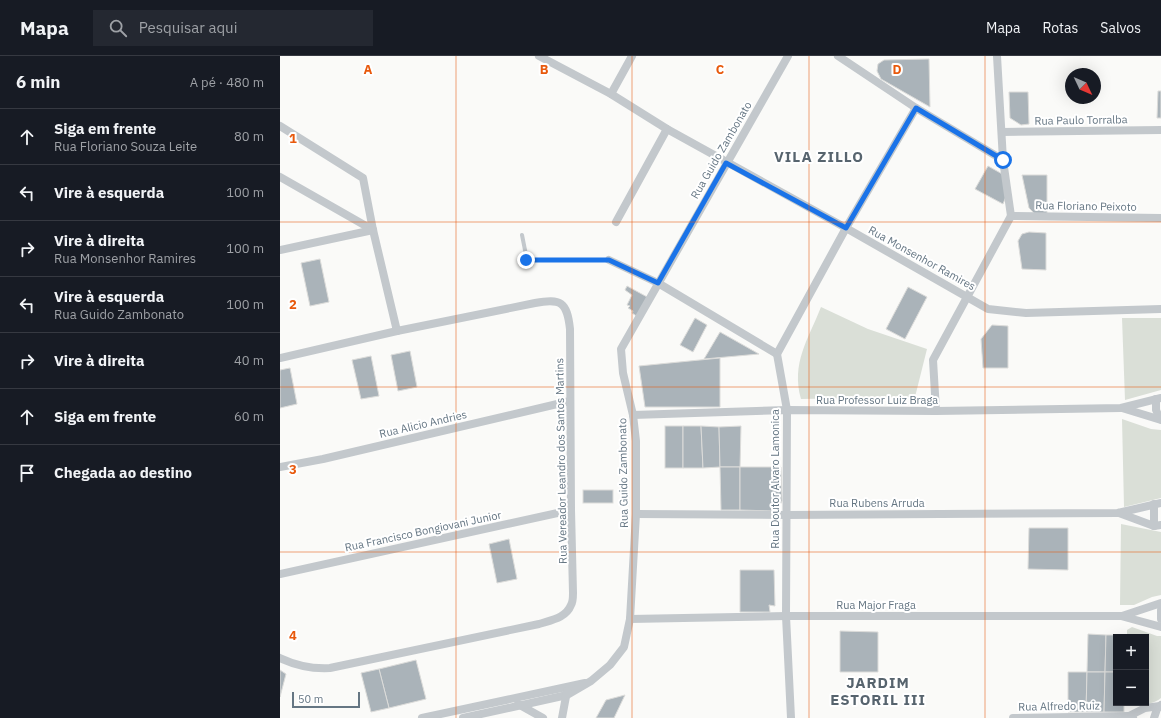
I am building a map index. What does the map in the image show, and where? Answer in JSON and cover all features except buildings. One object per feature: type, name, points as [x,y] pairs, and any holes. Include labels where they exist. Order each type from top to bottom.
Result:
[{"type":"street","name":"Rua Monsenhor Ramires","points":[[539,56],[611,94],[667,129],[726,163],[846,228],[988,309],[1026,313],[1161,310]]},
{"type":"street","points":[[611,94],[632,56]]},
{"type":"street","name":"Rua Guido Zambonato","points":[[422,718],[519,705],[567,695],[591,681],[610,665],[624,647],[630,619],[636,514],[636,441],[633,414],[624,372],[621,349],[788,56]]},
{"type":"street","points":[[838,56],[916,108],[1003,160]]},
{"type":"street","points":[[936,411],[933,360],[1011,216],[1003,160],[997,56]]},
{"type":"street","points":[[609,260],[658,283],[778,354],[846,228],[916,108]]},
{"type":"street","points":[[280,126],[363,178],[396,331]]},
{"type":"street","points":[[616,222],[667,129]]},
{"type":"street","name":"Rua Paulo Torralba","points":[[1002,132],[1161,130]]},
{"type":"street","points":[[280,177],[373,230]]},
{"type":"street","name":"Rua Floriano Peixoto","points":[[1011,216],[1161,218]]},
{"type":"street","points":[[280,250],[373,230]]},
{"type":"street","name":"Rua Vereador Leandro dos Santos Martins","points":[[280,358],[396,331],[535,302],[548,300],[557,301],[565,308],[569,317],[570,329],[573,593],[571,605],[566,613],[558,618],[539,624],[330,668],[315,669],[294,665],[280,658]]},
{"type":"street","name":"Rua Doutor Alvaro Lamonica","points":[[778,354],[787,410],[786,616],[791,718]]},
{"type":"street","name":"Rua Professor Luiz Braga","points":[[633,414],[787,410],[936,411],[1121,408],[1159,398],[1156,410],[1160,419]]},
{"type":"street","name":"Rua Alicio Andries","points":[[280,468],[570,401]]},
{"type":"street","name":"Rua Professor Luiz Braga","points":[[1121,408],[1160,419]]},
{"type":"street","name":"Rua Rubens Arruda","points":[[636,514],[786,515],[1118,513],[1158,504],[1158,525],[1118,513]]},
{"type":"street","name":"Rua Francisco Bongiovani Junior","points":[[280,574],[571,510]]},
{"type":"street","name":"Rua Major Fraga","points":[[1121,616],[1161,603]]},
{"type":"street","points":[[1161,610],[1161,619]]},
{"type":"street","name":"Rua Major Fraga","points":[[630,619],[786,616],[1121,616],[1161,627]]},
{"type":"street","name":"Rua Guido Zambonato","points":[[464,718],[476,711],[512,699],[591,681]]},
{"type":"street","points":[[562,718],[567,695],[567,686]]},
{"type":"street","points":[[512,699],[519,705],[543,718]]},
{"type":"street","name":"Rua Alfredo Ruiz","points":[[1013,718],[1131,717],[1145,708],[1160,706]]},
{"type":"street","name":"Rua Alfredo Ruiz","points":[[1154,718],[1156,709],[1160,706]]},
{"type":"lane","points":[[522,235],[526,260],[609,260]]},
{"type":"shaded area","points":[[821,307],[868,329],[927,349],[915,397],[801,399],[798,386],[798,374],[802,352]]},
{"type":"shaded area","points":[[1122,318],[1161,318],[1161,390],[1125,400]]},
{"type":"shaded area","points":[[1122,419],[1151,429],[1161,430],[1161,498],[1124,507]]},
{"type":"shaded area","points":[[1121,524],[1161,532],[1161,595],[1152,597],[1134,605],[1120,605]]},
{"type":"shaded area","points":[[1132,627],[1161,636],[1161,698],[1150,704],[1149,634],[1127,634],[1127,630]]},
{"type":"district","name":"VILA ZILLO","points":[[819,156]]},
{"type":"district","name":"JARDIM ESTORIL III","points":[[878,690]]},
{"type":"route","points":[[526,260],[609,260],[658,283],[726,163],[846,228],[916,108],[1003,160]]}]
